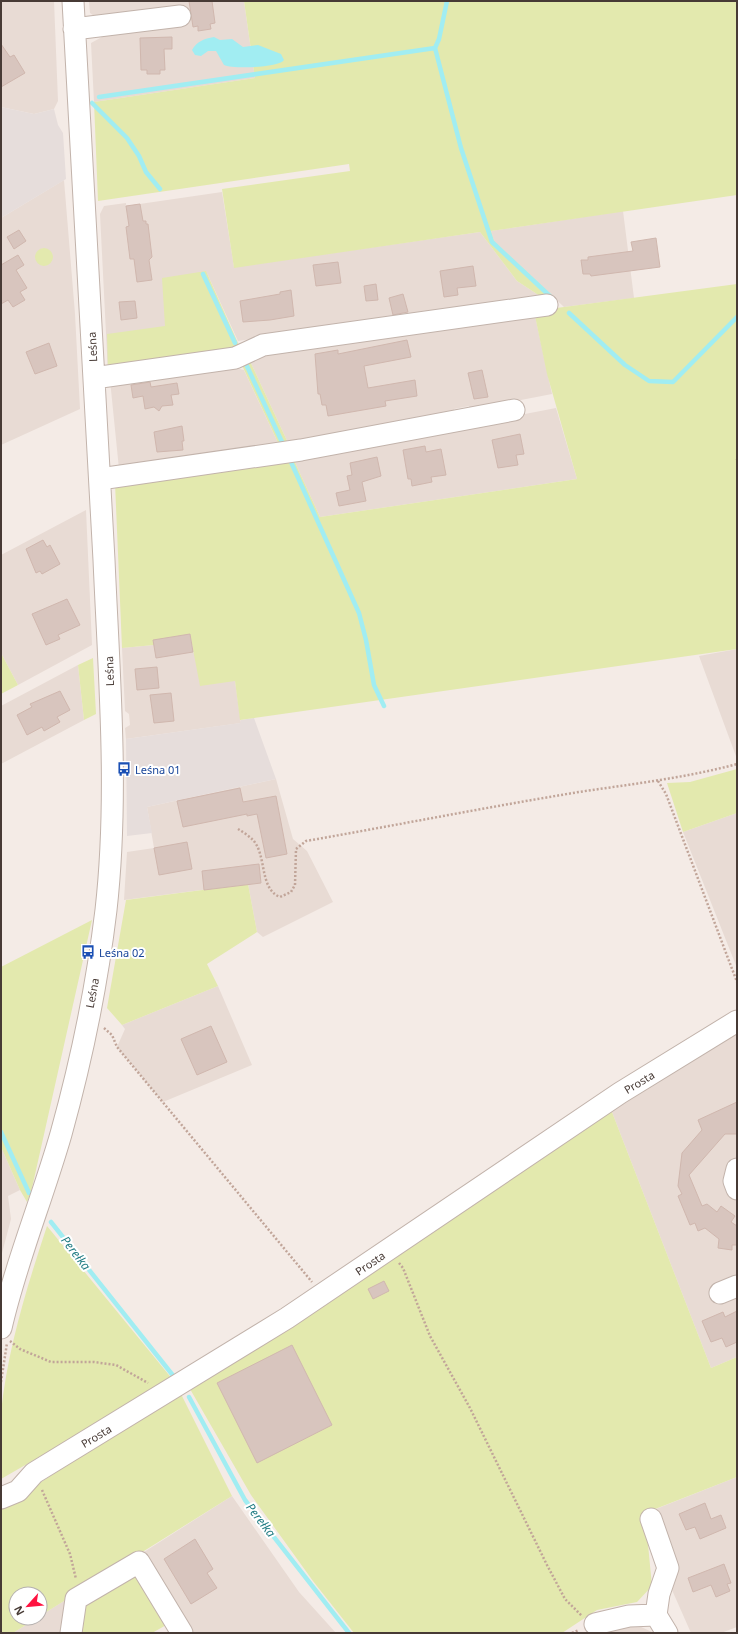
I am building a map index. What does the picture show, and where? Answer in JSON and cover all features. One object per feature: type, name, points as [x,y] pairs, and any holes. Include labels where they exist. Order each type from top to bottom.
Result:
[{"type":"street","name":"Leśna","points":[[5,1333],[19,1259],[41,1199],[61,1134],[77,1071],[106,912],[112,846],[113,768],[100,480],[73,1]]},
{"type":"street","points":[[74,29],[180,16]]},
{"type":"street","points":[[94,378],[235,358],[263,345],[547,305]]},
{"type":"street","points":[[100,480],[301,450],[514,410]]},
{"type":"street","name":"Prosta","points":[[1,1498],[18,1491],[34,1473],[174,1388],[323,1294],[608,1101],[737,1021]]},
{"type":"street","points":[[737,1169],[734,1181],[737,1189]]},
{"type":"street","points":[[650,1519],[668,1568],[659,1594],[656,1614],[667,1633]]},
{"type":"street","points":[[71,1633],[76,1599],[139,1562],[182,1633]]},
{"type":"street","points":[[594,1624],[629,1616],[656,1614]]},
{"type":"path","points":[[238,829],[254,840],[268,885],[273,894],[280,897],[291,892],[295,885],[296,849],[306,841],[579,792],[658,782],[704,773],[737,764]]},
{"type":"path","points":[[658,782],[666,794],[737,982]]},
{"type":"path","points":[[101,1027],[106,1028],[117,1047],[323,1294]]},
{"type":"path","points":[[387,1252],[403,1268],[430,1336],[470,1408],[565,1599],[577,1613],[594,1624]]},
{"type":"path","points":[[5,1333],[20,1349],[51,1362],[94,1362],[116,1365],[160,1388],[169,1386],[174,1388]]},
{"type":"path","points":[[34,1473],[70,1554],[76,1575],[76,1599]]},
{"type":"shaded area","points":[[1,1],[54,1],[58,101],[54,109],[34,114],[1,107]]},
{"type":"shaded area","points":[[89,1],[244,1],[255,78],[94,102],[91,43],[102,37],[101,21],[90,13]]},
{"type":"shaded area","points":[[1,107],[34,114],[54,109],[58,125],[63,133],[66,179],[1,218]]},
{"type":"shaded area","points":[[64,180],[75,314],[80,409],[1,445],[1,218]]},
{"type":"shaded area","points":[[222,192],[234,267],[480,232],[517,281],[546,300],[346,325],[341,323],[331,324],[328,327],[238,341],[206,271],[237,354],[108,373],[100,214],[104,206],[126,203],[126,206]]},
{"type":"shaded area","points":[[623,211],[634,298],[564,307],[494,241],[491,231]]},
{"type":"shaded area","points":[[534,311],[552,394],[470,410],[469,406],[454,409],[454,413],[289,445],[249,359],[262,358],[264,349]]},
{"type":"shaded area","points":[[236,368],[244,370],[280,447],[119,469],[110,380]]},
{"type":"shaded area","points":[[556,408],[577,479],[320,517],[293,458]]},
{"type":"shaded area","points":[[86,510],[92,645],[18,685],[1,653],[1,555]]},
{"type":"shaded area","points":[[190,634],[193,652],[235,681],[241,723],[126,739],[125,728],[130,725],[129,714],[125,711],[122,648],[154,645],[153,640]]},
{"type":"shaded area","points":[[737,649],[737,759],[699,656]]},
{"type":"shaded area","points":[[78,665],[84,720],[1,764],[1,706]]},
{"type":"shaded area","points":[[254,718],[276,779],[147,807],[152,833],[127,836],[126,739],[240,723],[241,720]]},
{"type":"shaded area","points":[[276,779],[293,839],[307,851],[333,902],[263,937],[257,932],[248,884],[124,900],[127,852],[154,848],[147,807]]},
{"type":"shaded area","points":[[737,813],[737,968],[683,832]]},
{"type":"shaded area","points":[[218,986],[252,1065],[163,1102],[117,1047],[125,1029],[122,1025]]},
{"type":"shaded area","points":[[737,1034],[737,1357],[711,1368],[610,1107]]},
{"type":"shaded area","points":[[1,1147],[20,1190],[8,1196],[11,1219],[1,1257]]},
{"type":"shaded area","points":[[737,1477],[737,1627],[721,1633],[691,1633],[672,1590],[679,1569],[656,1509]]},
{"type":"shaded area","points":[[232,1496],[299,1592],[336,1633],[194,1633],[144,1552]]},
{"type":"shaded area","points":[[67,1599],[63,1633],[13,1633],[24,1626],[48,1626],[48,1611]]},
{"type":"shaded area","points":[[637,1625],[654,1633],[595,1633]]},
{"type":"green space","points":[[244,1],[737,1],[737,195],[491,231],[494,241],[556,299],[546,300],[517,281],[480,232],[234,268],[222,189],[350,171],[349,164],[98,201],[94,102],[255,78]]},
{"type":"green space","points":[[44,248],[50,251],[53,257],[50,263],[44,266],[38,263],[35,257],[38,251]]},
{"type":"green space","points":[[206,271],[242,352],[108,373],[107,334],[165,326],[162,278]]},
{"type":"green space","points":[[737,284],[737,649],[240,720],[235,681],[200,686],[190,634],[154,640],[154,645],[122,648],[115,483],[293,458],[320,517],[577,479],[547,374],[534,311]]},
{"type":"green space","points":[[249,359],[289,445],[280,447],[240,361]]},
{"type":"green space","points":[[1,653],[18,685],[1,694]]},
{"type":"green space","points":[[93,658],[96,714],[84,720],[78,665]]},
{"type":"green space","points":[[737,769],[737,813],[683,832],[667,783],[690,782]]},
{"type":"green space","points":[[248,884],[257,932],[207,964],[218,986],[122,1025],[107,1008],[126,900]]},
{"type":"green space","points":[[92,920],[32,1188],[27,1202],[1,1147],[1,967]]},
{"type":"green space","points":[[610,1107],[711,1368],[737,1357],[737,1477],[645,1513],[652,1586],[637,1602],[597,1610],[562,1633],[354,1633],[313,1581],[251,1495],[190,1389]]},
{"type":"green space","points":[[47,1226],[173,1380],[1,1479],[1,1412],[8,1364],[32,1272]]},
{"type":"green space","points":[[180,1392],[232,1496],[48,1611],[48,1586],[8,1586],[8,1626],[24,1626],[13,1633],[1,1633],[1,1508]]},
{"type":"green space","points":[[127,1574],[140,1577],[168,1624],[152,1633],[81,1633],[84,1601]]},
{"type":"water","points":[[214,37],[220,40],[232,39],[243,47],[258,45],[281,54],[284,60],[274,65],[236,67],[224,65],[216,51],[208,51],[201,56],[195,55],[192,50],[196,44]]},
{"type":"building","points":[[189,1],[212,1],[215,23],[210,24],[211,29],[198,31],[198,26],[193,27]]},
{"type":"building","points":[[172,37],[172,49],[164,49],[165,70],[160,70],[160,74],[147,74],[147,70],[141,70],[140,38]]},
{"type":"building","points":[[1,44],[10,57],[14,55],[25,73],[1,87]]},
{"type":"building","points":[[140,204],[143,221],[146,221],[146,224],[148,224],[152,257],[149,260],[152,280],[137,282],[134,259],[130,259],[126,227],[129,226],[126,206]]},
{"type":"building","points":[[19,230],[26,241],[14,249],[7,237]]},
{"type":"building","points":[[656,238],[660,267],[591,276],[590,274],[583,274],[581,260],[588,260],[588,257],[633,251],[631,242]]},
{"type":"building","points":[[18,255],[24,265],[16,270],[27,288],[20,292],[25,300],[13,307],[8,300],[1,304],[1,265]]},
{"type":"building","points":[[338,262],[341,283],[316,286],[313,265]]},
{"type":"building","points":[[473,266],[476,286],[457,288],[458,295],[444,297],[440,271]]},
{"type":"building","points":[[376,284],[378,300],[366,301],[364,286]]},
{"type":"building","points":[[291,290],[294,316],[243,322],[240,301],[280,294],[280,292]]},
{"type":"building","points":[[403,294],[408,312],[393,315],[389,298]]},
{"type":"building","points":[[135,301],[137,318],[121,320],[119,302]]},
{"type":"building","points":[[407,340],[411,357],[364,366],[368,388],[415,380],[417,396],[385,401],[386,406],[328,416],[326,405],[322,405],[320,394],[318,394],[315,354],[338,350],[338,354]]},
{"type":"building","points":[[49,343],[57,366],[35,374],[26,352]]},
{"type":"building","points":[[482,370],[488,397],[474,399],[468,373]]},
{"type":"building","points":[[150,382],[151,387],[177,383],[179,394],[171,395],[173,405],[162,406],[159,411],[154,407],[145,409],[143,396],[133,398],[131,385]]},
{"type":"building","points":[[182,426],[184,441],[182,441],[183,450],[157,452],[154,432]]},
{"type":"building","points":[[520,434],[524,454],[516,455],[518,465],[498,468],[492,440]]},
{"type":"building","points":[[425,446],[426,452],[441,449],[446,475],[431,477],[432,482],[412,486],[411,479],[408,479],[403,450]]},
{"type":"building","points":[[377,457],[381,476],[362,482],[366,501],[339,506],[336,493],[350,490],[347,476],[352,475],[350,463]]},
{"type":"building","points":[[43,540],[47,547],[50,545],[60,564],[42,574],[40,571],[36,573],[26,549]]},
{"type":"building","points":[[67,599],[80,625],[58,635],[60,639],[46,645],[32,614]]},
{"type":"building","points":[[190,634],[193,652],[156,658],[153,640]]},
{"type":"building","points":[[157,667],[159,688],[137,690],[135,669]]},
{"type":"building","points":[[60,691],[70,710],[57,717],[60,722],[44,731],[42,727],[27,735],[17,715],[32,707],[30,704]]},
{"type":"building","points":[[171,693],[174,721],[154,723],[150,695]]},
{"type":"building","points":[[240,788],[243,802],[276,796],[287,854],[266,858],[257,814],[247,816],[247,814],[183,827],[177,801]]},
{"type":"building","points":[[187,842],[192,869],[159,875],[154,848]]},
{"type":"building","points":[[259,864],[261,883],[204,890],[202,871]]},
{"type":"building","points":[[211,1026],[227,1062],[197,1075],[181,1039]]},
{"type":"building","points":[[737,1102],[737,1134],[725,1134],[689,1175],[702,1206],[707,1204],[717,1212],[721,1206],[735,1216],[731,1222],[737,1226],[737,1245],[732,1245],[732,1250],[718,1248],[719,1239],[705,1228],[698,1231],[695,1223],[690,1225],[678,1196],[682,1194],[678,1186],[682,1153],[702,1130],[698,1120]]},
{"type":"building","points":[[384,1281],[389,1291],[373,1299],[368,1289]]},
{"type":"building","points":[[737,1311],[737,1342],[726,1347],[722,1338],[711,1342],[702,1321],[723,1312],[725,1317]]},
{"type":"building","points":[[292,1345],[332,1425],[257,1463],[217,1383]]},
{"type":"building","points":[[705,1503],[711,1519],[721,1515],[726,1528],[700,1539],[695,1527],[686,1530],[679,1514]]},
{"type":"building","points":[[195,1539],[213,1569],[207,1573],[217,1588],[191,1604],[164,1559]]},
{"type":"building","points":[[724,1564],[731,1583],[727,1584],[730,1591],[716,1597],[711,1585],[693,1592],[688,1578]]},
{"type":"waterway","points":[[99,97],[435,48],[439,39],[447,1]]},
{"type":"waterway","points":[[435,48],[461,148],[492,242],[552,298]]},
{"type":"waterway","points":[[92,103],[127,138],[139,156],[146,172],[160,189]]},
{"type":"waterway","points":[[203,274],[235,343]]},
{"type":"waterway","points":[[569,313],[625,365],[649,381],[673,382],[737,317]]},
{"type":"waterway","points":[[246,364],[282,442]]},
{"type":"waterway","points":[[291,462],[359,613],[366,640],[374,685],[384,706]]},
{"type":"waterway","name":"Perełka","points":[[1,1132],[29,1193]]},
{"type":"waterway","name":"Perełka","points":[[51,1222],[175,1378]]},
{"type":"waterway","name":"Perełka","points":[[189,1397],[245,1500],[349,1633]]},
{"type":"place","name":"Leśna 01","points":[[124,769]]},
{"type":"place","name":"Leśna 02","points":[[88,952]]}]
